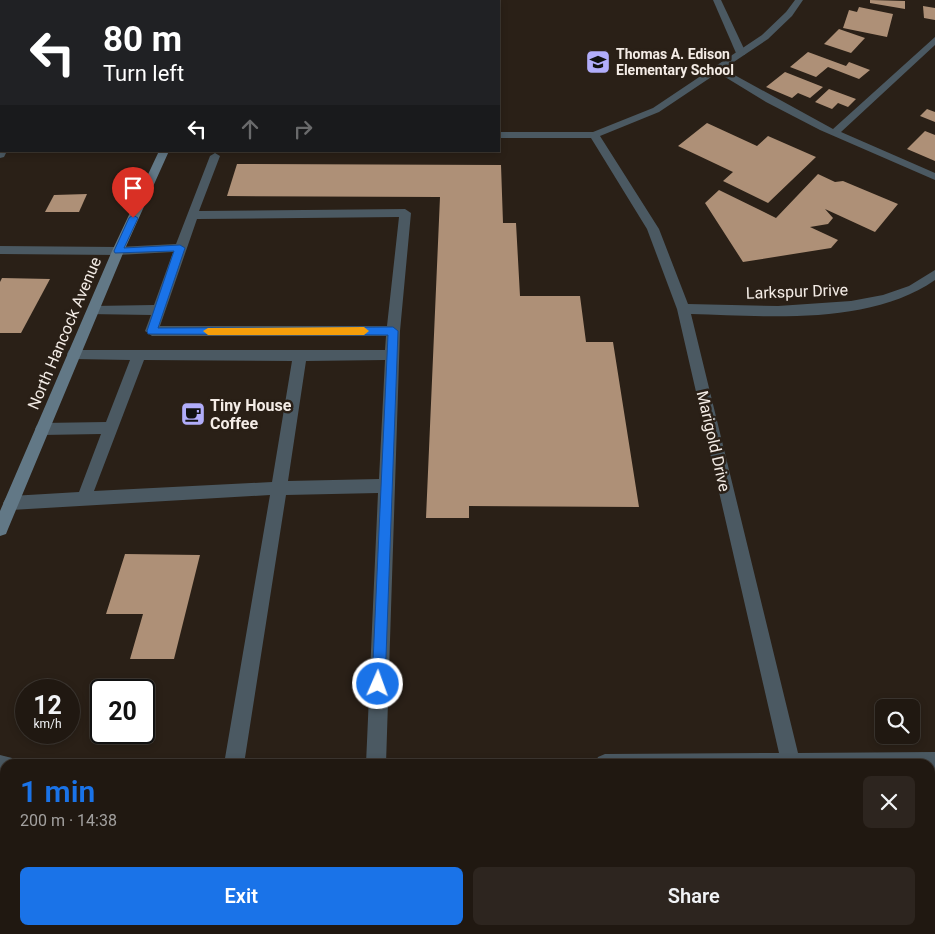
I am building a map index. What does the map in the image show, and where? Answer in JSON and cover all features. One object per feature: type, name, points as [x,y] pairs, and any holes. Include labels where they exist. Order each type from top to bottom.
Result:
[{"type":"street","points":[[716,0],[740,53]]},
{"type":"street","points":[[500,135],[594,135],[656,110],[764,37],[789,14],[799,0]]},
{"type":"street","points":[[834,133],[935,40]]},
{"type":"street","points":[[716,69],[764,98],[834,133],[935,177]]},
{"type":"street","name":"Marigold Drive","points":[[594,135],[653,229],[683,309],[790,759]]},
{"type":"street","name":"North Hancock Avenue","points":[[0,529],[118,251],[164,152]]},
{"type":"street","points":[[215,156],[180,248],[152,331],[393,331]]},
{"type":"street","points":[[192,215],[405,213],[393,331],[376,759]]},
{"type":"street","points":[[0,250],[118,251],[180,248]]},
{"type":"street","name":"Larkspur Drive","points":[[683,309],[784,311],[842,308],[892,298],[928,281],[935,274]]},
{"type":"street","points":[[93,311],[158,310]]},
{"type":"street","points":[[74,354],[392,355]]},
{"type":"street","points":[[84,498],[139,354]]},
{"type":"street","points":[[235,759],[300,356]]},
{"type":"street","points":[[42,429],[110,428]]},
{"type":"street","points":[[11,503],[279,488],[386,486]]},
{"type":"building","points":[[870,0],[905,1],[905,9],[870,3]]},
{"type":"building","points":[[923,6],[935,8],[935,20],[924,18]]},
{"type":"building","points":[[859,7],[893,14],[887,37],[843,28],[849,10],[857,12]]},
{"type":"building","points":[[839,29],[865,38],[851,53],[824,44]]},
{"type":"building","points":[[808,52],[846,66],[849,62],[870,70],[859,79],[828,67],[816,77],[790,67]]},
{"type":"building","points":[[785,72],[823,87],[810,98],[798,93],[792,98],[766,87]]},
{"type":"building","points":[[829,89],[856,99],[848,107],[838,103],[832,109],[815,102]]},
{"type":"building","points":[[927,109],[935,112],[935,122],[920,116]]},
{"type":"building","points":[[707,123],[757,146],[768,136],[816,157],[768,203],[723,181],[733,172],[678,146]]},
{"type":"building","points":[[925,131],[935,135],[935,161],[907,149]]},
{"type":"building","points":[[237,164],[501,165],[503,223],[516,223],[520,296],[580,296],[586,342],[613,342],[639,507],[469,506],[469,518],[426,518],[440,197],[227,196]]},
{"type":"building","points":[[818,174],[835,182],[843,181],[898,204],[875,232],[825,209],[833,218],[828,224],[810,227],[838,240],[831,248],[743,262],[705,203],[719,190],[776,218]]},
{"type":"building","points":[[87,194],[79,212],[45,212],[54,195]]},
{"type":"building","points":[[2,278],[50,279],[21,333],[0,333],[0,282]]},
{"type":"building","points":[[125,554],[200,555],[174,659],[130,659],[143,614],[106,614]]},
{"type":"slow traffic","points":[[208,331],[364,331]]},
{"type":"place","name":"Thomas A. Edison Elementary School","points":[[598,62]]},
{"type":"place","name":"Tiny House Coffee","points":[[193,414]]},
{"type":"route","points":[[133,218],[118,251],[180,248],[152,331],[393,331],[378,684]]}]
